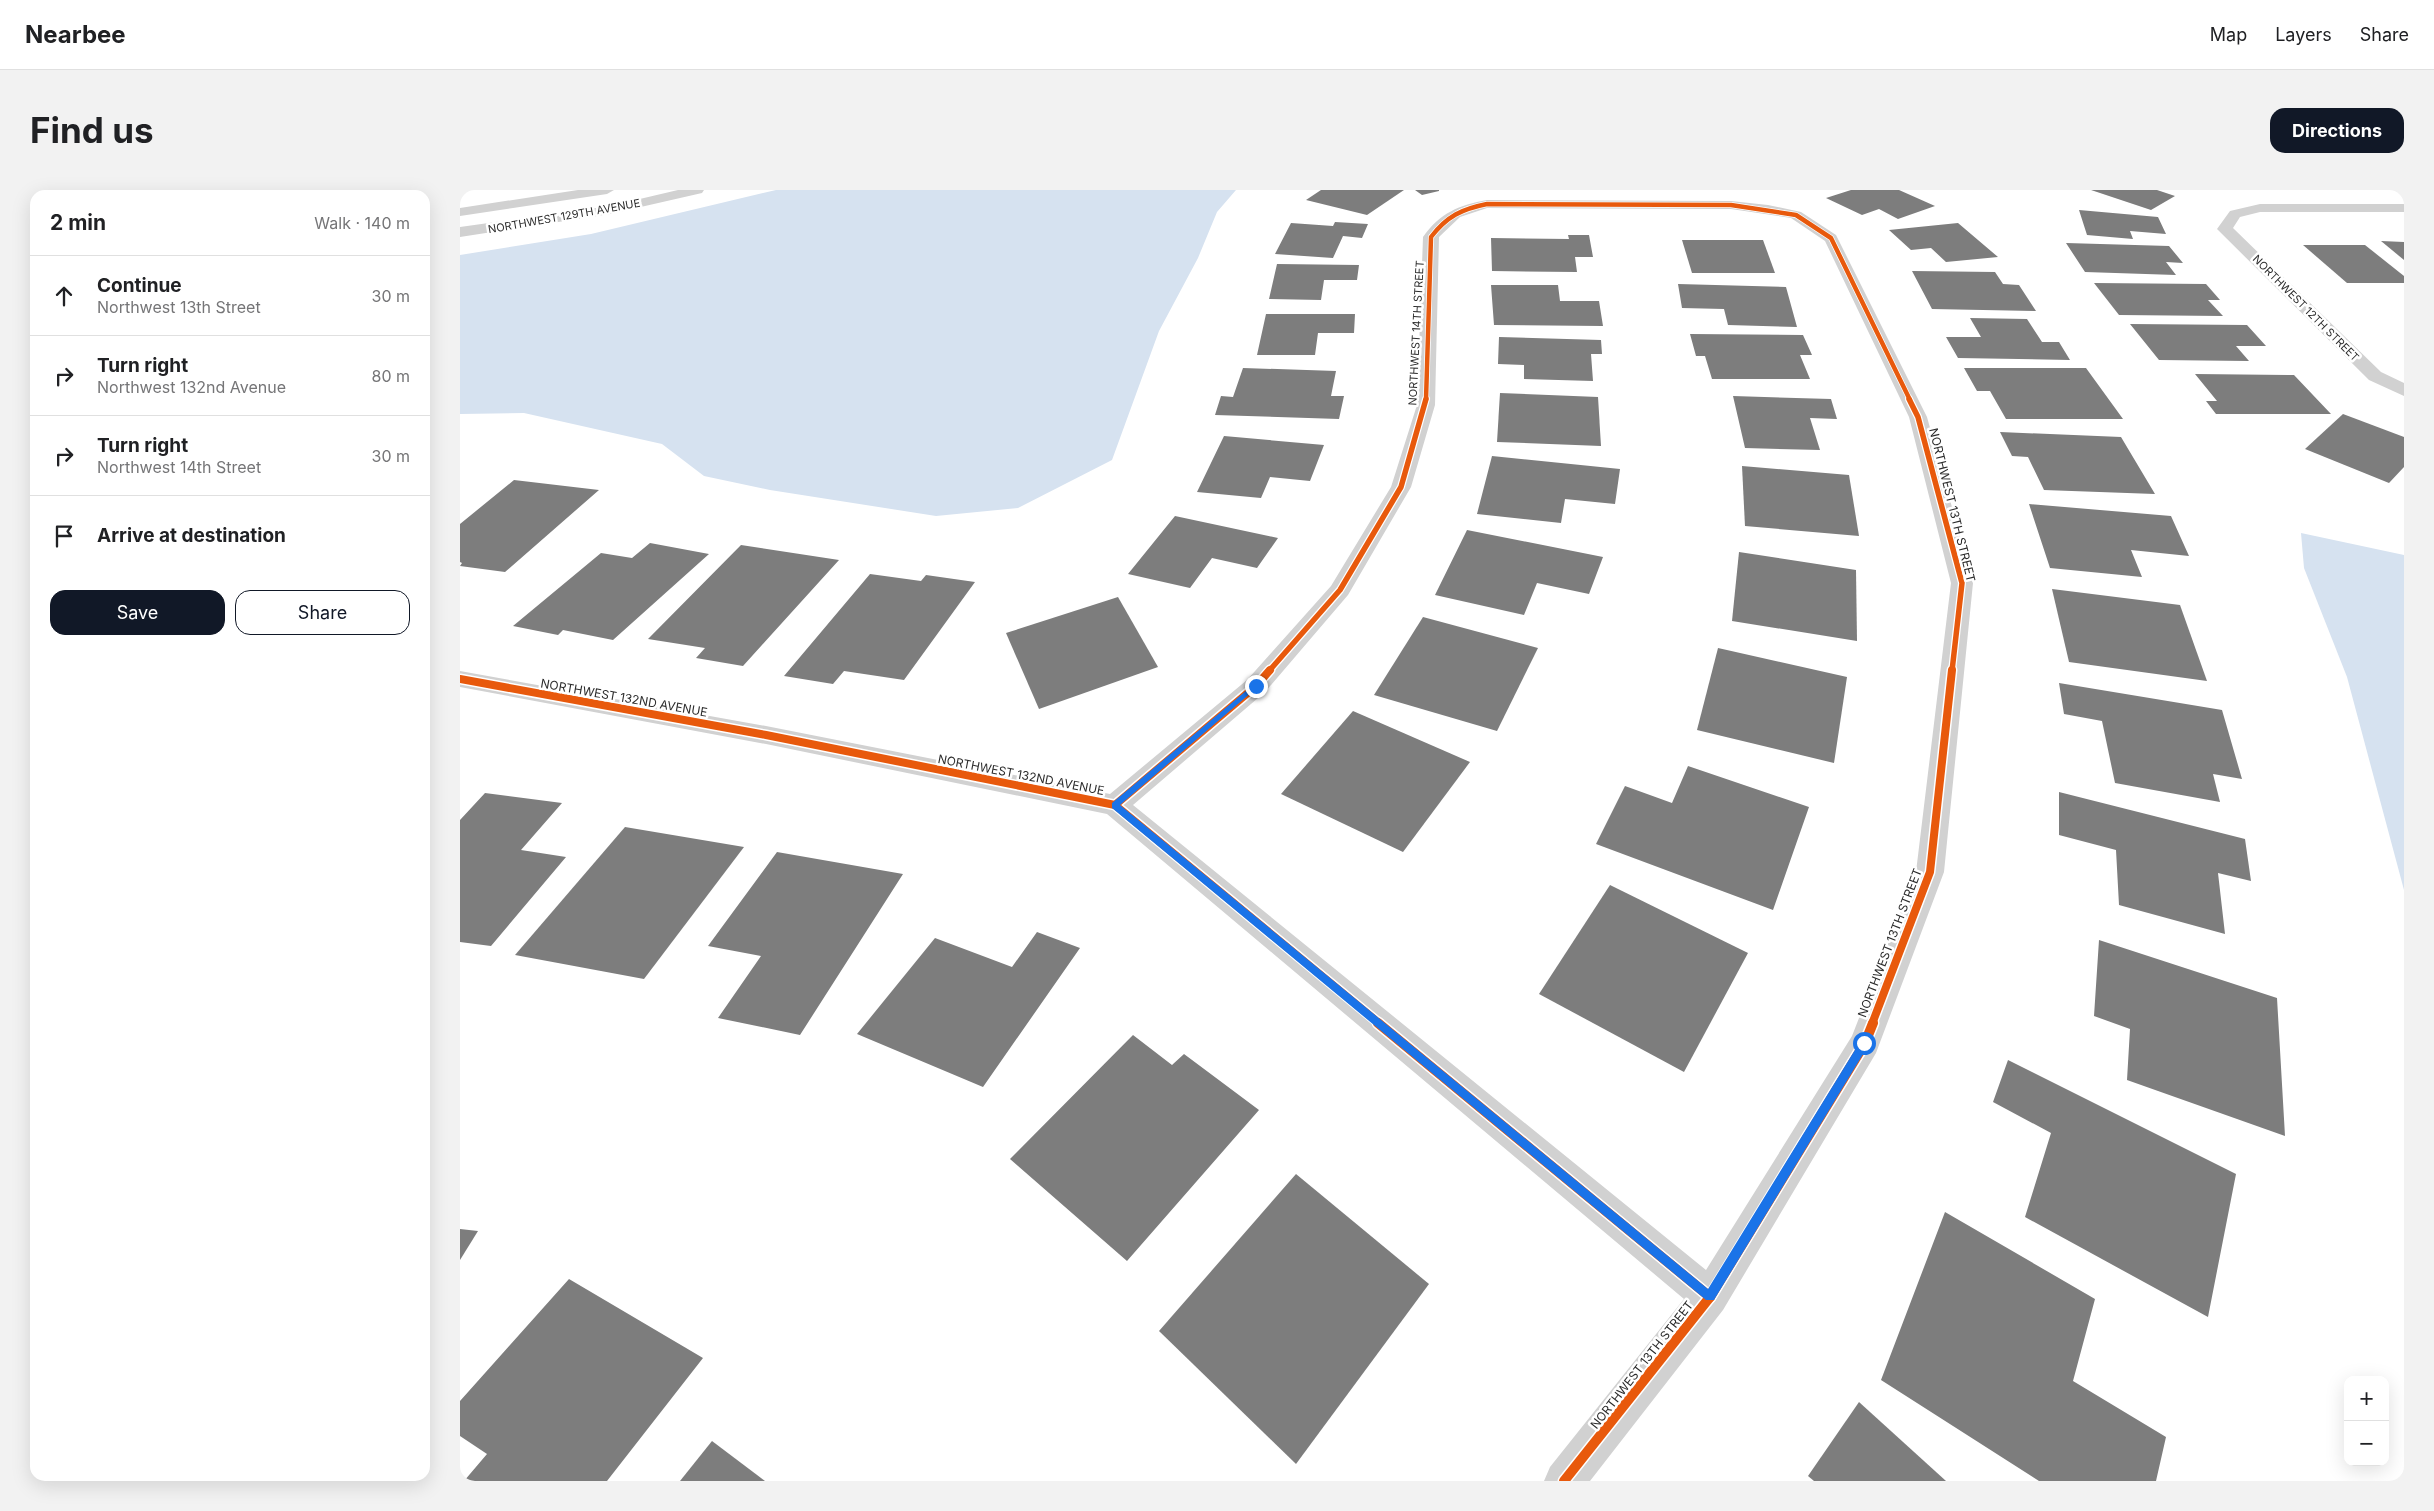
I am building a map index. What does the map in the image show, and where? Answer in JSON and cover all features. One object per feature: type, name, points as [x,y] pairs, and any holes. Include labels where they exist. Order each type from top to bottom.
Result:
[{"type":"street","name":"NORTHWEST 129TH AVENUE","points":[[460,212],[607,190]]},
{"type":"street","name":"NORTHWEST 129TH AVENUE","points":[[460,232],[610,210],[697,190]]},
{"type":"street","name":"NORTHWEST 13TH STREET","points":[[1463,209],[1487,204],[1731,206],[1768,209],[1796,215],[1831,238],[1918,417],[1962,583],[1930,872],[1864,1043],[1710,1297],[1564,1481]]},
{"type":"street","name":"NORTHWEST 12TH STREET","points":[[2404,208],[2260,208],[2235,214],[2225,229],[2374,376],[2404,390]]},
{"type":"street","name":"NORTHWEST 14TH STREET","points":[[1114,805],[1256,686],[1340,590],[1401,487],[1426,405],[1431,238],[1444,219],[1463,209]]},
{"type":"street","name":"NORTHWEST 132ND AVENUE","points":[[460,679],[766,735],[1114,805],[1710,1297]]},
{"type":"water","points":[[776,190],[1236,190],[1217,212],[1198,258],[1159,331],[1112,460],[1018,508],[936,516],[770,490],[704,476],[662,444],[524,413],[460,414],[460,255],[591,234]]},
{"type":"water","points":[[2301,533],[2404,555],[2404,890],[2347,677],[2304,568]]},
{"type":"building","points":[[1321,190],[1404,190],[1367,215],[1306,200]]},
{"type":"building","points":[[1415,190],[1439,190],[1439,191],[1422,195]]},
{"type":"building","points":[[1851,190],[1899,190],[1935,206],[1898,219],[1879,209],[1862,215],[1826,198]]},
{"type":"building","points":[[2091,190],[2157,190],[2175,196],[2151,210]]},
{"type":"building","points":[[2079,210],[2158,217],[2166,234],[2130,231],[2133,239],[2087,235]]},
{"type":"building","points":[[1335,222],[1368,224],[1362,238],[1343,236],[1333,258],[1275,254],[1291,223],[1333,226]]},
{"type":"building","points":[[1958,223],[1998,257],[1946,262],[1931,248],[1911,250],[1889,230]]},
{"type":"building","points":[[1568,235],[1589,235],[1593,257],[1575,257],[1577,272],[1492,271],[1491,238],[1569,239]]},
{"type":"building","points":[[1682,240],[1763,240],[1775,273],[1692,273]]},
{"type":"building","points":[[2381,241],[2404,242],[2404,260]]},
{"type":"building","points":[[2066,243],[2169,246],[2183,263],[2166,262],[2176,275],[2085,272]]},
{"type":"building","points":[[2303,245],[2365,245],[2404,276],[2404,283],[2347,283]]},
{"type":"building","points":[[1277,264],[1359,265],[1357,280],[1324,280],[1321,300],[1269,299]]},
{"type":"building","points":[[1912,271],[1995,272],[2003,284],[2019,285],[2036,311],[1932,309]]},
{"type":"building","points":[[2094,283],[2206,284],[2220,300],[2208,300],[2223,316],[2119,315]]},
{"type":"building","points":[[1678,284],[1786,287],[1797,327],[1728,325],[1724,309],[1682,308]]},
{"type":"building","points":[[1491,285],[1558,285],[1560,301],[1599,301],[1603,326],[1494,325]]},
{"type":"building","points":[[1266,314],[1355,314],[1354,333],[1318,333],[1315,355],[1257,355]]},
{"type":"building","points":[[1970,318],[2027,319],[2042,342],[2059,342],[2070,360],[1958,358],[1946,337],[1981,337]]},
{"type":"building","points":[[2130,324],[2247,325],[2266,346],[2236,346],[2249,361],[2159,360]]},
{"type":"building","points":[[1690,334],[1803,335],[1812,355],[1800,355],[1810,379],[1712,379],[1705,356],[1696,356]]},
{"type":"building","points":[[1499,337],[1601,340],[1602,354],[1591,354],[1593,381],[1524,379],[1524,365],[1498,364]]},
{"type":"building","points":[[1243,368],[1336,371],[1331,396],[1344,396],[1339,419],[1215,415],[1221,396],[1233,397]]},
{"type":"building","points":[[1964,368],[2086,368],[2123,419],[2006,419],[1990,391],[1977,391]]},
{"type":"building","points":[[2195,374],[2294,375],[2331,414],[2216,414],[2206,401],[2217,401]]},
{"type":"building","points":[[1500,393],[1598,397],[1601,446],[1497,442]]},
{"type":"building","points":[[1733,396],[1831,399],[1837,419],[1810,418],[1820,450],[1745,448]]},
{"type":"building","points":[[2343,414],[2404,437],[2404,467],[2389,483],[2305,449]]},
{"type":"building","points":[[2000,432],[2121,437],[2155,494],[2044,490],[2028,457],[2012,456]]},
{"type":"building","points":[[1224,436],[1324,445],[1310,481],[1270,477],[1261,498],[1197,492]]},
{"type":"building","points":[[1492,456],[1620,469],[1615,504],[1565,499],[1561,523],[1477,514]]},
{"type":"building","points":[[1742,466],[1849,475],[1859,536],[1745,526]]},
{"type":"building","points":[[514,480],[599,490],[505,572],[460,566],[462,563],[460,562],[460,524]]},
{"type":"building","points":[[2029,504],[2171,516],[2189,556],[2131,550],[2142,577],[2050,568]]},
{"type":"building","points":[[1175,516],[1278,538],[1257,568],[1212,558],[1190,588],[1128,574]]},
{"type":"building","points":[[1467,530],[1603,557],[1589,594],[1537,583],[1524,615],[1435,595]]},
{"type":"building","points":[[650,543],[709,554],[613,640],[563,630],[558,635],[513,626],[601,553],[632,558]]},
{"type":"building","points":[[741,545],[839,560],[743,666],[696,658],[705,648],[648,639]]},
{"type":"building","points":[[1739,552],[1856,570],[1857,641],[1732,621]]},
{"type":"building","points":[[870,574],[921,581],[926,575],[975,582],[904,680],[844,671],[833,684],[784,676]]},
{"type":"building","points":[[2052,589],[2180,605],[2207,681],[2069,662]]},
{"type":"building","points":[[1118,597],[1158,667],[1039,709],[1006,633]]},
{"type":"building","points":[[1423,617],[1538,648],[1497,731],[1374,695]]},
{"type":"building","points":[[1718,648],[1847,677],[1834,763],[1697,730]]},
{"type":"building","points":[[2059,683],[2222,710],[2242,779],[2213,774],[2220,802],[2115,783],[2102,721],[2064,714]]},
{"type":"building","points":[[1353,711],[1470,762],[1403,852],[1281,794]]},
{"type":"building","points":[[1688,766],[1809,807],[1773,910],[1596,844],[1625,786],[1672,803]]},
{"type":"building","points":[[2059,792],[2245,839],[2251,881],[2218,873],[2225,934],[2119,905],[2116,850],[2059,835]]},
{"type":"building","points":[[485,793],[562,803],[521,850],[566,857],[491,946],[460,942],[460,820]]},
{"type":"building","points":[[625,827],[744,847],[644,979],[515,955]]},
{"type":"building","points":[[777,852],[903,874],[800,1035],[718,1018],[761,956],[708,946]]},
{"type":"building","points":[[1610,885],[1748,953],[1684,1072],[1539,994]]},
{"type":"building","points":[[1037,932],[1080,948],[983,1087],[857,1034],[935,938],[1012,967]]},
{"type":"building","points":[[2099,940],[2277,998],[2285,1136],[2127,1080],[2130,1029],[2094,1016]]},
{"type":"building","points":[[1133,1035],[1172,1065],[1184,1054],[1259,1110],[1127,1261],[1010,1159]]},
{"type":"building","points":[[2008,1060],[2236,1174],[2208,1317],[2025,1217],[2051,1133],[1993,1102]]},
{"type":"building","points":[[1296,1174],[1429,1284],[1296,1464],[1159,1331]]},
{"type":"building","points":[[1945,1212],[2095,1299],[2073,1381],[2166,1437],[2156,1481],[2039,1481],[1881,1380]]},
{"type":"building","points":[[460,1229],[478,1231],[460,1260]]},
{"type":"building","points":[[569,1279],[703,1358],[607,1481],[464,1481],[487,1454],[460,1436],[460,1401]]},
{"type":"building","points":[[1859,1402],[1946,1481],[1814,1481],[1808,1476]]},
{"type":"building","points":[[712,1441],[765,1481],[680,1481]]},
{"type":"cycle path","points":[[1115,805],[1256,686],[1340,590],[1401,487],[1426,405],[1431,237],[1449,217],[1461,210],[1487,204],[1731,205],[1768,209],[1796,215],[1831,238],[1918,417],[1962,583],[1930,872],[1865,1043],[1710,1297],[1564,1481]]},
{"type":"cycle path","points":[[460,679],[766,735],[1115,805],[1710,1297]]},
{"type":"route","points":[[1256,686],[1114,805],[1710,1297],[1864,1043]]}]
